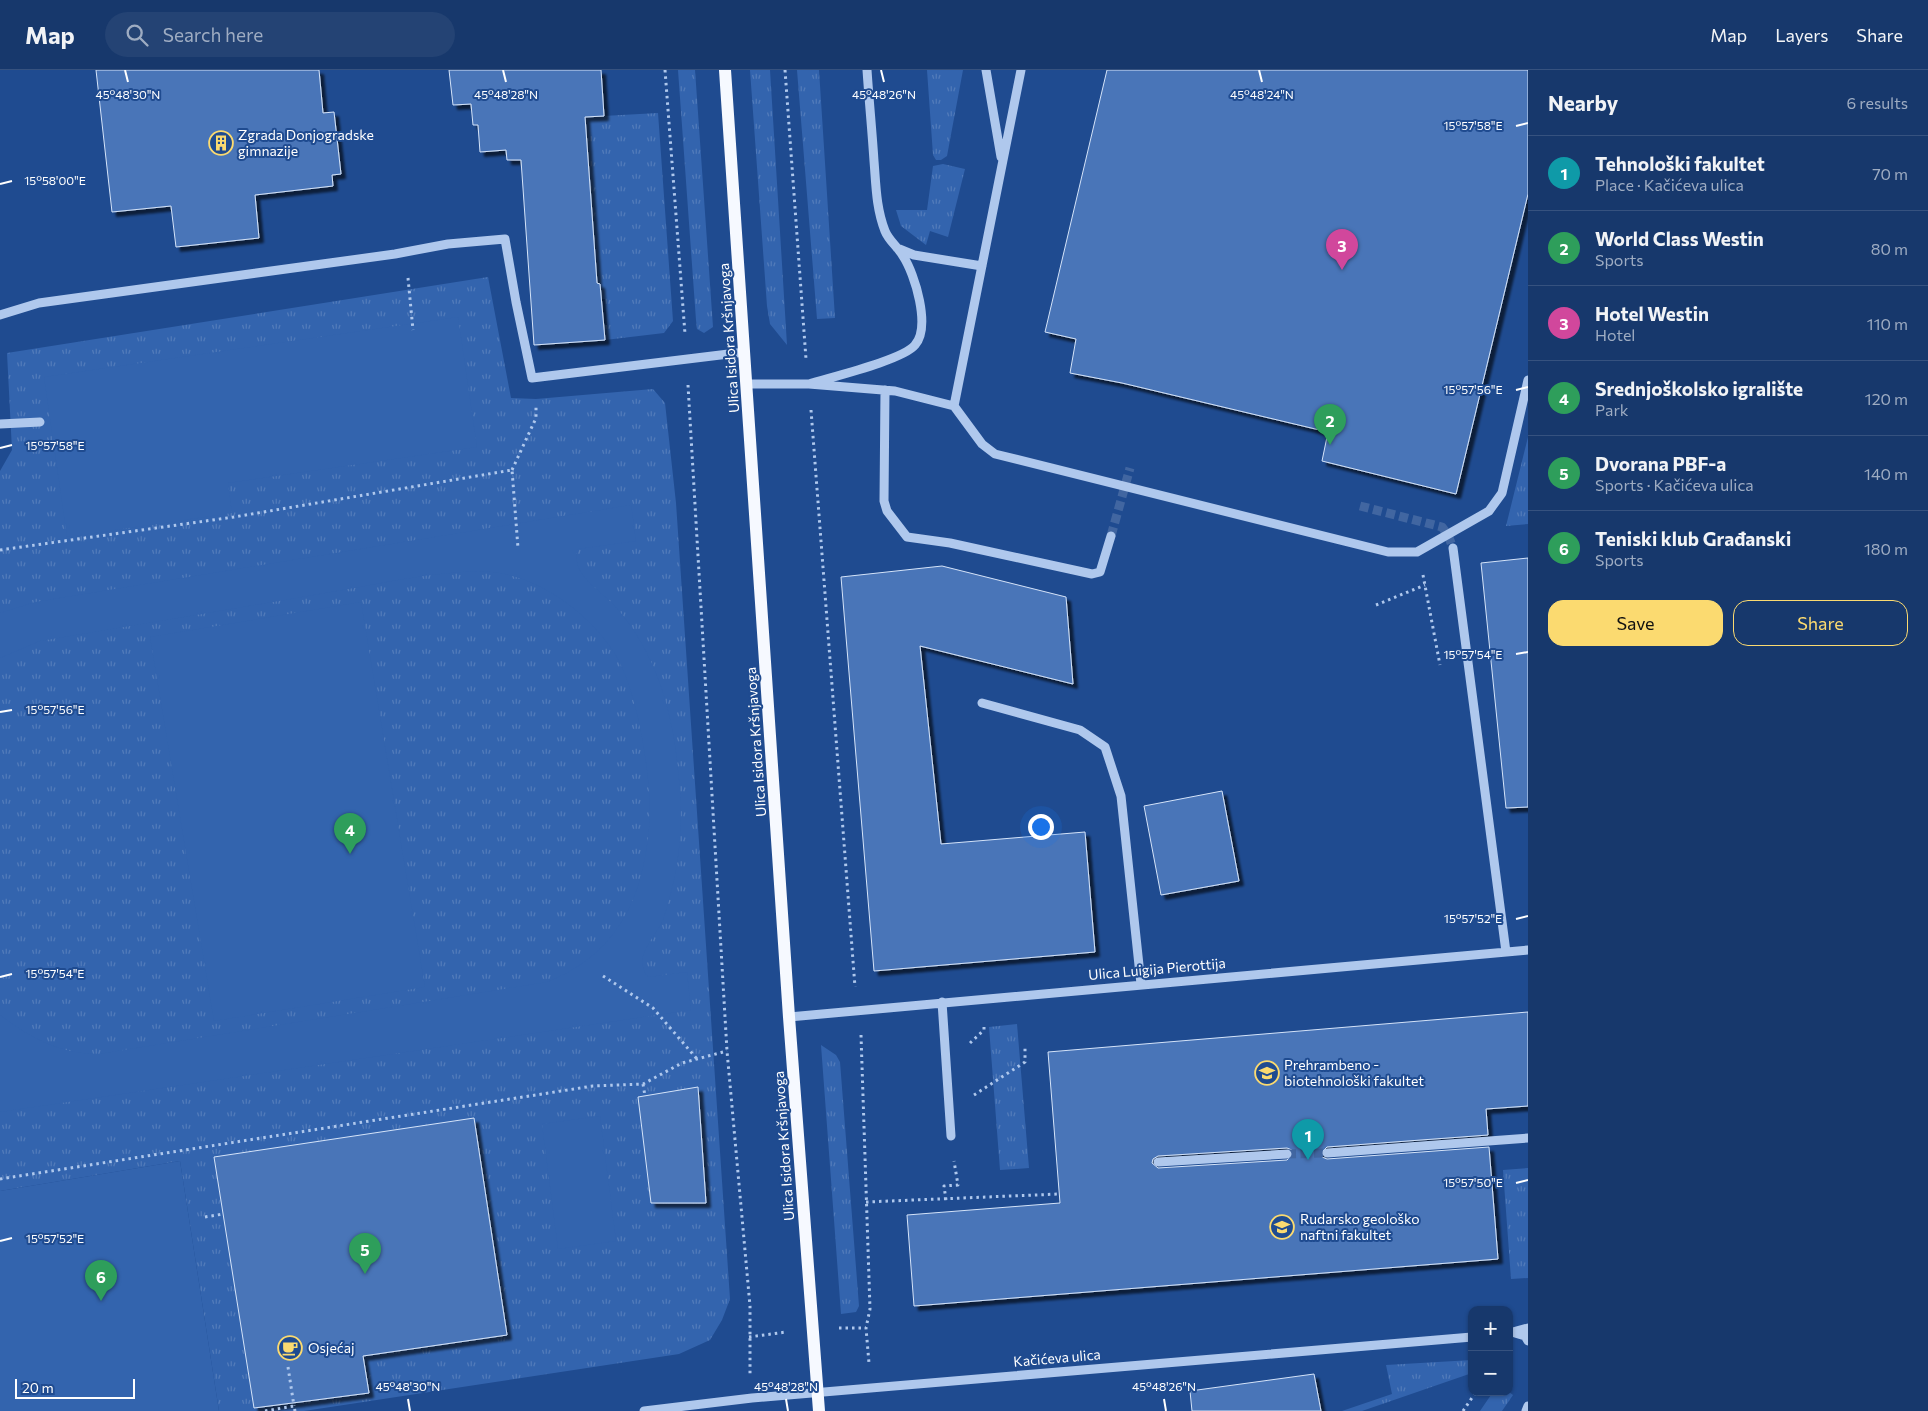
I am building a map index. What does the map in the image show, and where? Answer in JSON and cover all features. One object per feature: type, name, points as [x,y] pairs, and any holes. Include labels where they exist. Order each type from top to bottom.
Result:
[{"type":"main road","name":"Ulica Isidora Kršnjavoga","points":[[725,70],[748,384],[789,1017],[819,1411]]},
{"type":"street","points":[[809,384],[898,356],[914,347],[920,339],[923,326],[921,307],[911,274],[903,256],[886,233],[878,208],[866,70]]},
{"type":"street","points":[[986,70],[1002,165]]},
{"type":"street","points":[[954,406],[1021,70]]},
{"type":"street","points":[[0,315],[39,303],[406,252],[448,244],[505,239],[532,378],[686,357],[745,352]]},
{"type":"street","points":[[896,248],[914,255],[982,266]]},
{"type":"street","points":[[748,384],[809,384],[885,390],[954,406],[982,444],[996,454],[1379,550],[1403,553],[1417,552],[1489,511],[1502,493],[1528,380]]},
{"type":"street","points":[[885,390],[884,501],[887,511],[907,537],[950,543],[1092,574],[1100,572],[1111,536]]},
{"type":"street","points":[[0,424],[40,422]]},
{"type":"street","points":[[1453,548],[1506,952]]},
{"type":"street","points":[[982,703],[1080,730],[1106,747],[1121,796],[1142,984]]},
{"type":"street","name":"Ulica Luigija Pierottija","points":[[789,1017],[1528,950]]},
{"type":"street","points":[[942,1002],[952,1136]]},
{"type":"street","points":[[1327,1153],[1528,1138]]},
{"type":"street","points":[[1158,1162],[1287,1154]]},
{"type":"street","points":[[1513,1333],[1528,1328]]},
{"type":"street","points":[[1513,1333],[1524,1336],[1528,1340]]},
{"type":"street","name":"Kačićeva ulica","points":[[644,1411],[817,1392],[1468,1337]]},
{"type":"street","points":[[1527,1411],[1528,1406]]},
{"type":"path","points":[[665,70],[686,357],[727,1051],[750,1306],[749,1357]]},
{"type":"path","points":[[784,70],[806,354]]},
{"type":"path","points":[[406,252],[413,330]]},
{"type":"path","points":[[518,548],[512,470],[536,418],[532,378]]},
{"type":"path","points":[[811,416],[855,990]]},
{"type":"path","points":[[0,550],[234,517],[512,470]]},
{"type":"path","points":[[1376,605],[1425,585]]},
{"type":"path","points":[[603,976],[653,1008],[697,1059]]},
{"type":"path","points":[[861,1029],[870,1309],[866,1328],[868,1350]]},
{"type":"path","points":[[993,1083],[1025,1062],[1025,1046]]},
{"type":"path","points":[[0,1180],[593,1086],[643,1084],[682,1063],[727,1051]]},
{"type":"path","points":[[643,1084],[645,1096]]},
{"type":"path","points":[[946,1200],[944,1186],[958,1185],[956,1173]]},
{"type":"path","points":[[866,1202],[1059,1194]]},
{"type":"path","points":[[205,1217],[223,1214]]},
{"type":"path","points":[[842,1327],[866,1328]]},
{"type":"path","points":[[749,1337],[774,1333]]},
{"type":"path","points":[[288,1367],[295,1411]]},
{"type":"path","points":[[1463,1411],[1473,1396]]},
{"type":"path","points":[[265,1411],[294,1406]]},
{"type":"green space","points":[[678,70],[695,70],[713,327],[704,333],[697,329],[696,320]]},
{"type":"green space","points":[[750,70],[770,70],[787,345],[770,324],[767,306]]},
{"type":"green space","points":[[797,70],[819,70],[835,318],[817,319]]},
{"type":"green space","points":[[927,70],[963,70],[947,156],[941,160],[936,160],[933,155]]},
{"type":"green space","points":[[658,113],[673,321],[664,333],[605,340],[604,325],[607,325],[605,299],[601,299],[600,284],[597,283],[585,117]]},
{"type":"green space","points":[[943,164],[965,169],[948,237],[930,231],[926,245],[901,226],[896,210],[927,210],[933,166]]},
{"type":"green space","points":[[488,277],[511,398],[536,399],[653,389],[665,403],[676,503],[730,1299],[722,1320],[710,1340],[679,1354],[304,1411],[219,1411],[180,1161],[0,1191],[0,471],[12,450],[7,353]]},
{"type":"green space","points":[[458,317],[477,447],[228,483],[232,513],[67,537],[44,377]]},
{"type":"green space","points":[[1528,437],[1528,524],[1506,526]]},
{"type":"green space","points":[[631,505],[636,541],[578,549],[576,558],[578,566],[587,580],[614,605],[638,636],[662,688],[672,726],[680,790],[679,852],[671,894],[664,917],[647,947],[642,962],[648,977],[687,972],[691,1010],[0,1112],[0,1015],[23,1031],[58,1048],[99,1054],[547,982],[571,971],[591,957],[622,922],[632,901],[646,854],[650,808],[646,763],[637,713],[631,690],[615,654],[594,627],[568,604],[537,585],[505,574],[489,572],[449,573],[405,579],[40,641],[0,658],[0,613],[35,602]]},
{"type":"green space","points":[[361,602],[425,987],[214,1021],[150,637]]},
{"type":"green space","points":[[1017,1024],[1029,1168],[1000,1170],[989,1027]]},
{"type":"green space","points":[[821,1045],[836,1055],[840,1062],[859,1306],[856,1312],[841,1314]]},
{"type":"green space","points":[[600,1116],[616,1241],[558,1249],[542,1124]]},
{"type":"green space","points":[[180,1161],[219,1411],[0,1411],[0,1191]]},
{"type":"green space","points":[[1528,1168],[1528,1278],[1511,1279],[1503,1170]]},
{"type":"green space","points":[[1468,1360],[1468,1374],[1362,1411],[1342,1411],[1392,1394],[1386,1365]]},
{"type":"green space","points":[[1490,1396],[1512,1396],[1502,1411],[1480,1411]]},
{"type":"building","name":"Zgrada Donjogradske gimnazije","points":[[96,70],[319,70],[323,113],[334,112],[341,174],[332,175],[333,186],[255,195],[259,238],[176,247],[171,206],[112,212]]},
{"type":"building","points":[[449,70],[601,70],[604,116],[585,117],[597,283],[600,284],[605,340],[534,345],[521,160],[507,160],[506,150],[480,152],[478,125],[473,125],[471,104],[453,105]]},
{"type":"building","points":[[1107,70],[1528,70],[1528,194],[1456,494],[1322,461],[1328,432],[1122,383],[1070,373],[1076,339],[1045,332]]},
{"type":"building","points":[[1528,558],[1528,807],[1506,808],[1481,563]]},
{"type":"building","points":[[942,566],[1066,597],[1073,684],[920,646],[941,844],[1085,832],[1095,952],[874,971],[841,577]]},
{"type":"building","points":[[1222,791],[1239,881],[1161,895],[1144,806]]},
{"type":"building","points":[[1528,1012],[1528,1106],[1486,1109],[1488,1135],[1327,1147],[1321,1153],[1322,1157],[1327,1159],[1489,1147],[1498,1259],[914,1306],[907,1215],[1060,1203],[1048,1052]],"holes":[[[1287,1148],[1292,1150],[1293,1154],[1287,1160],[1158,1168],[1152,1163],[1153,1159],[1158,1156]]]},
{"type":"building","points":[[698,1087],[706,1203],[651,1203],[638,1097]]},
{"type":"building","points":[[474,1118],[507,1335],[363,1356],[369,1393],[254,1408],[214,1157]]},
{"type":"building","points":[[1314,1374],[1321,1411],[1192,1411],[1190,1391]]},
{"type":"tunnel","points":[[1111,536],[1130,468]]},
{"type":"tunnel","points":[[1360,506],[1442,527],[1448,535],[1453,548]]},
{"type":"tunnel","points":[[1287,1154],[1327,1153]]},
{"type":"place","name":"Zgrada Donjogradske gimnazije","points":[[221,143]]},
{"type":"place","name":"Hotel Westin","points":[[1342,270]]},
{"type":"place","name":"World Class Westin","points":[[1330,445]]},
{"type":"place","name":"Srednjoškolsko igralište","points":[[350,854]]},
{"type":"place","name":"Prehrambeno - biotehnološki fakultet","points":[[1267,1073]]},
{"type":"place","name":"Tehnološki fakultet","points":[[1308,1160]]},
{"type":"place","name":"Rudarsko geološko naftni fakultet","points":[[1282,1227]]},
{"type":"place","name":"Dvorana PBF-a","points":[[365,1274]]},
{"type":"place","name":"Teniski klub Građanski","points":[[101,1301]]},
{"type":"place","name":"Osjećaj","points":[[290,1348]]}]
